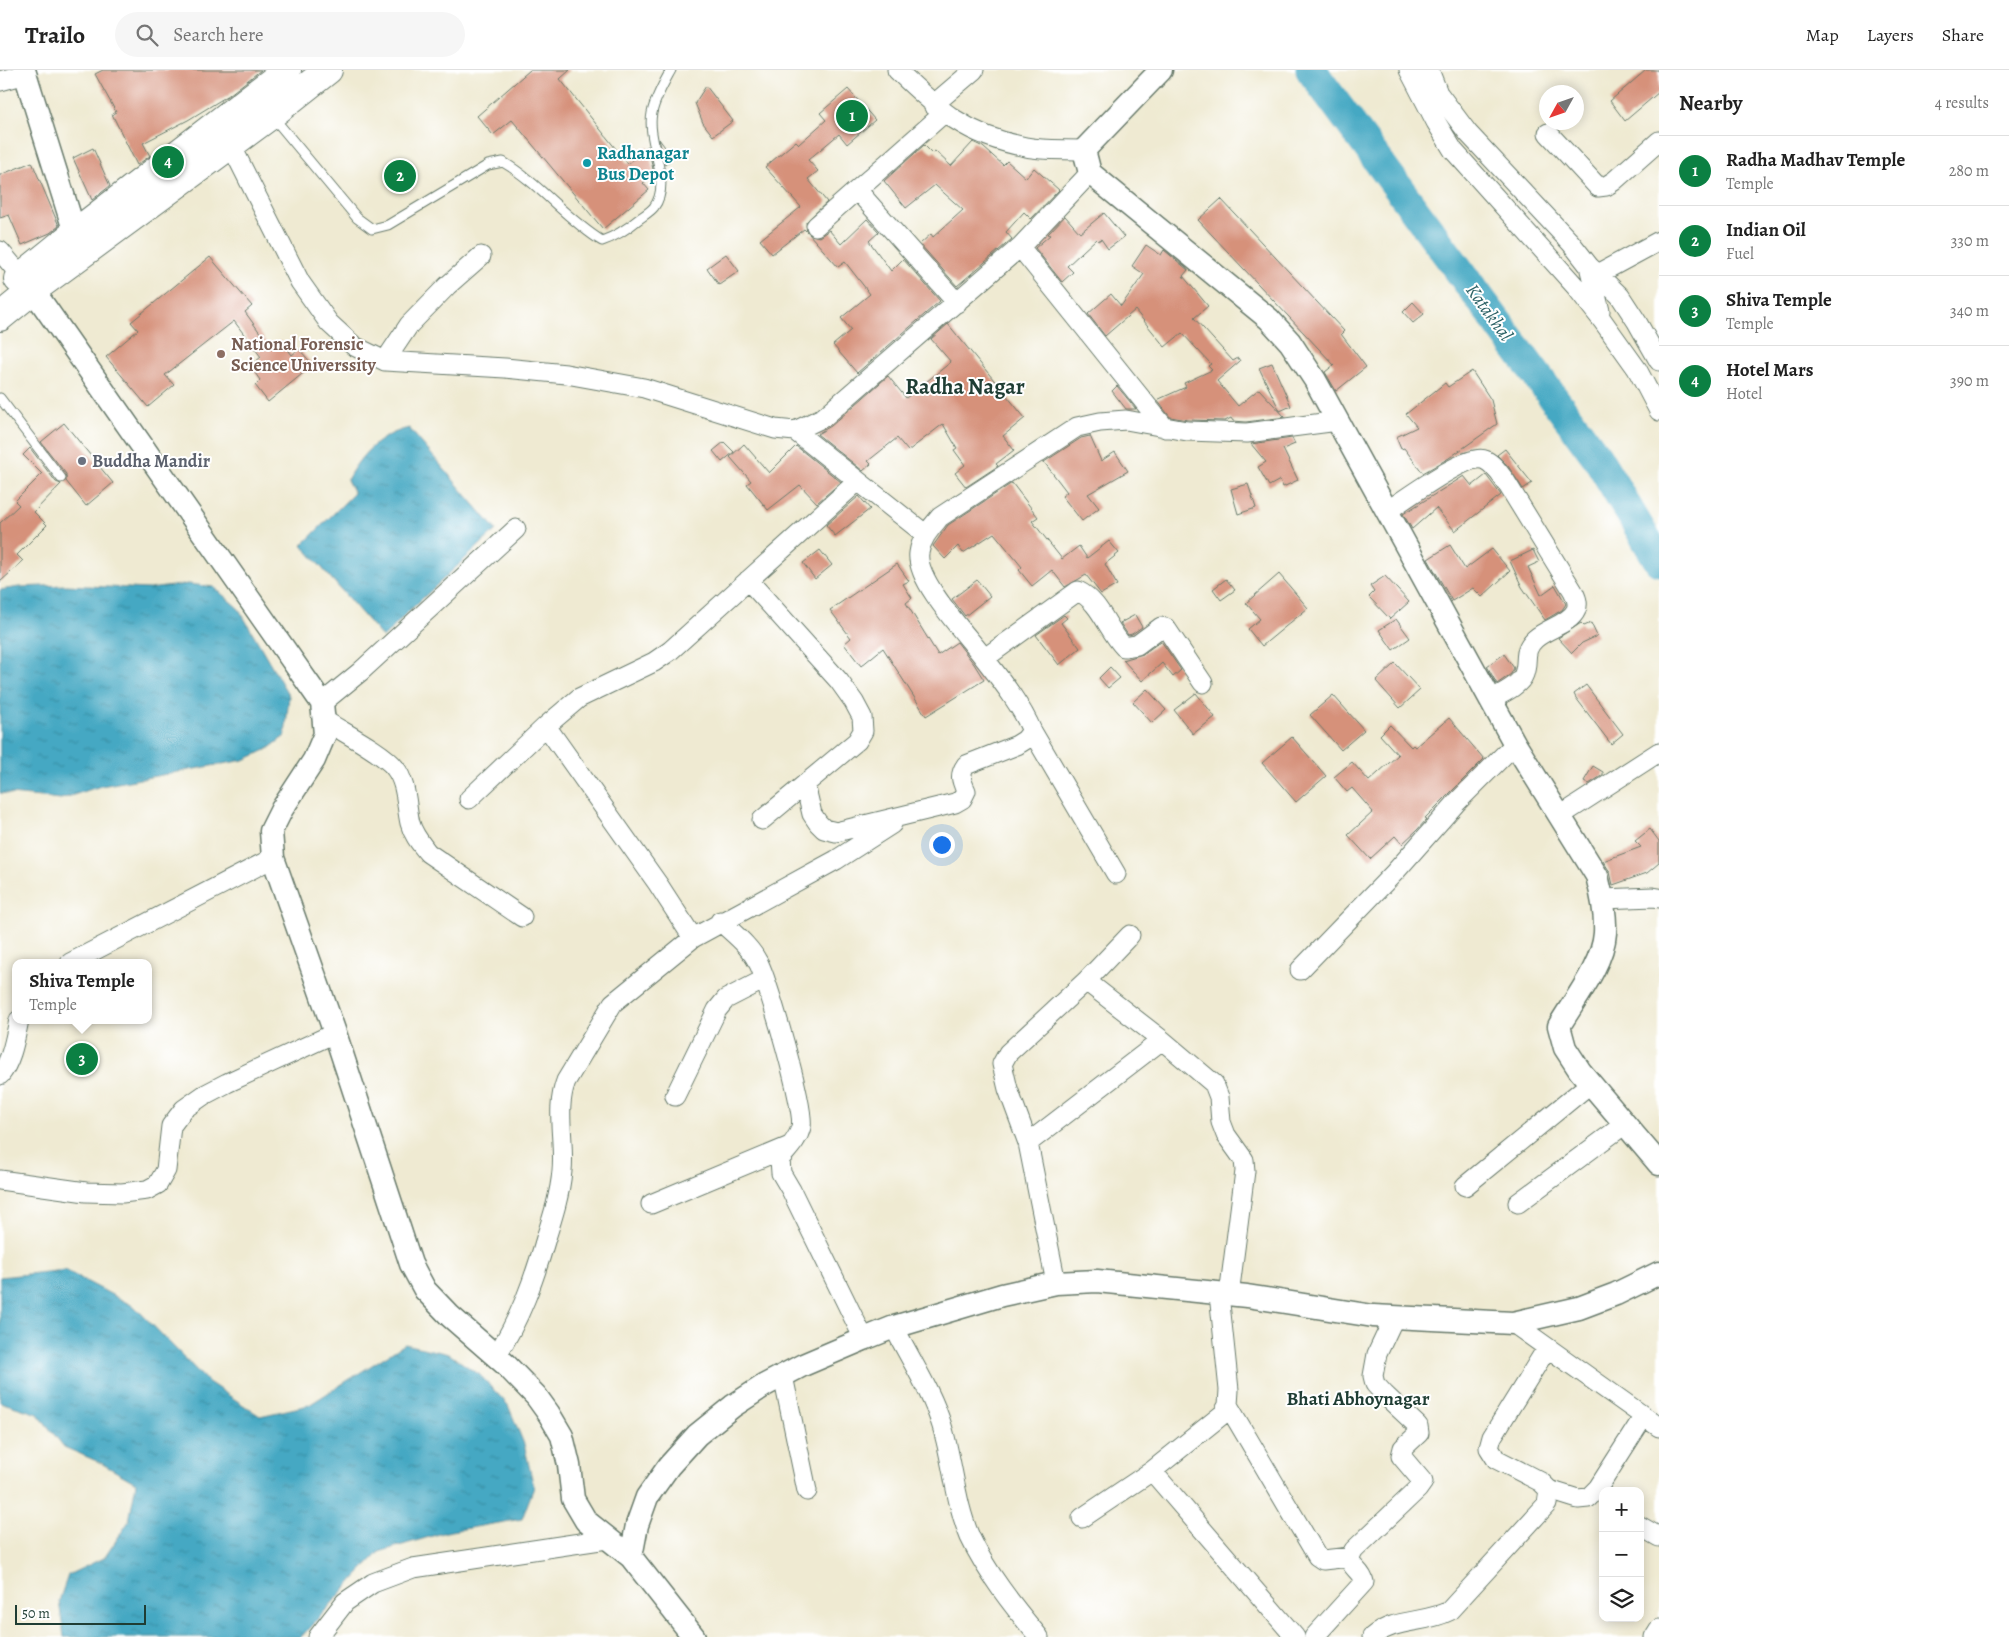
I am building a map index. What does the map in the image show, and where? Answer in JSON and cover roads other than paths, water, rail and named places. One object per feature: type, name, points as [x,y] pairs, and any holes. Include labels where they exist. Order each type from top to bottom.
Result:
[{"type":"main road","points":[[0,316],[75,233],[287,70]]},
{"type":"main road","points":[[0,295],[27,284],[231,145],[328,70]]},
{"type":"street","points":[[897,70],[938,109],[956,122],[986,136],[1027,148],[1084,150],[1162,70]]},
{"type":"street","points":[[816,226],[857,190],[974,70]]},
{"type":"street","points":[[1409,70],[1453,150],[1576,287],[1637,369],[1659,411]]},
{"type":"street","points":[[1429,70],[1438,93],[1468,134],[1620,296],[1659,362]]},
{"type":"street","points":[[0,81],[25,72],[75,233]]},
{"type":"street","points":[[1548,133],[1598,187],[1606,186],[1614,181],[1659,141]]},
{"type":"street","points":[[231,145],[300,282],[328,323],[354,346],[385,360],[566,374],[644,388],[775,429],[795,431],[824,417],[957,303],[1020,247],[1090,173]]},
{"type":"street","points":[[1084,150],[1090,173],[1269,319],[1290,342],[1316,380],[1490,700],[1597,876],[1603,899],[1605,935],[1598,961],[1559,1026],[1565,1048],[1591,1083],[1659,1164]]},
{"type":"street","points":[[857,190],[957,303]]},
{"type":"street","points":[[1594,270],[1659,241]]},
{"type":"street","points":[[1020,247],[1165,428]]},
{"type":"street","points":[[0,251],[27,284],[323,711],[395,768],[406,799],[411,825],[419,843],[428,853],[522,917]]},
{"type":"street","points":[[385,360],[409,326],[446,286],[481,256]]},
{"type":"street","points":[[1594,270],[1602,320]]},
{"type":"street","points":[[1116,874],[1032,731],[1026,716],[984,658],[938,600],[925,579],[918,554],[925,534],[940,517],[1077,428],[1100,422],[1126,420],[1165,428],[1209,433],[1247,433],[1338,421]]},
{"type":"street","points":[[795,431],[925,534]]},
{"type":"street","points":[[1387,511],[1458,465],[1471,459],[1484,459],[1495,468],[1506,482],[1573,591],[1578,601],[1576,610],[1569,618],[1536,638],[1528,647],[1525,656],[1524,676],[1518,683],[1490,700]]},
{"type":"street","points":[[469,799],[578,698],[654,662],[670,651],[858,481]]},
{"type":"street","points":[[516,529],[360,672],[323,711],[325,734],[314,760],[282,809],[271,831],[273,858],[335,1033],[411,1264],[425,1290],[450,1316],[496,1356],[536,1396],[562,1436],[569,1465],[573,1499],[586,1521],[631,1557],[694,1637]]},
{"type":"street","points":[[748,580],[839,681],[862,717],[863,731],[857,741],[762,820]]},
{"type":"street","points":[[984,658],[1078,591],[1093,603],[1124,647],[1137,644],[1161,627],[1166,628],[1203,683]]},
{"type":"street","points":[[546,726],[658,884],[692,938]]},
{"type":"street","points":[[805,784],[812,814],[824,829],[836,832],[904,817],[955,803],[962,799],[966,791],[961,780],[961,772],[966,765],[1017,745],[1032,731]]},
{"type":"street","points":[[1300,970],[1395,872],[1457,802],[1515,744]]},
{"type":"street","points":[[1560,816],[1659,752]]},
{"type":"street","points":[[496,1356],[508,1338],[532,1285],[557,1200],[563,1154],[561,1094],[566,1081],[613,1003],[692,938],[720,921],[836,860],[904,817]]},
{"type":"street","points":[[78,959],[273,858]]},
{"type":"street","points":[[1603,899],[1659,898]]},
{"type":"street","points":[[720,921],[748,946],[765,979],[800,1105],[802,1126],[796,1139],[780,1159],[780,1173],[791,1190],[864,1339]]},
{"type":"street","points":[[1056,1284],[1028,1142],[1008,1089],[1002,1064],[1008,1053],[1086,981],[1130,935]]},
{"type":"street","points":[[675,1096],[717,1010],[726,999],[765,979]]},
{"type":"street","points":[[1082,1518],[1152,1471],[1223,1414],[1228,1405],[1229,1390],[1224,1294],[1245,1171],[1244,1160],[1226,1136],[1221,1122],[1219,1097],[1214,1084],[1162,1040],[1086,981]]},
{"type":"street","points":[[0,1075],[5,1069],[19,1024]]},
{"type":"street","points":[[0,1180],[86,1192],[122,1193],[147,1190],[158,1184],[166,1170],[171,1126],[184,1109],[204,1095],[227,1083],[335,1033]]},
{"type":"street","points":[[1028,1142],[1162,1040]]},
{"type":"street","points":[[1465,1186],[1591,1083]]},
{"type":"street","points":[[1518,1203],[1625,1124]]},
{"type":"street","points":[[651,1204],[790,1146]]},
{"type":"street","points":[[631,1557],[637,1525],[647,1496],[668,1466],[697,1435],[732,1406],[803,1365],[864,1339],[894,1327],[1002,1295],[1056,1284],[1097,1281],[1224,1294],[1394,1318],[1513,1323],[1579,1308],[1616,1294],[1659,1273]]},
{"type":"street","points":[[1314,1637],[1364,1582],[1363,1575],[1351,1564],[1350,1557],[1354,1550],[1423,1482],[1401,1456],[1403,1448],[1419,1433],[1418,1426],[1385,1395],[1376,1384],[1373,1376],[1377,1354],[1394,1318]]},
{"type":"street","points":[[1513,1323],[1659,1427]]},
{"type":"street","points":[[894,1327],[941,1423],[960,1506],[970,1537],[994,1578],[1039,1637]]},
{"type":"street","points":[[1547,1348],[1492,1437],[1489,1448],[1496,1459],[1541,1482],[1549,1490],[1578,1499],[1596,1502],[1598,1488],[1644,1416]]},
{"type":"street","points":[[782,1376],[807,1491]]},
{"type":"street","points":[[1228,1405],[1317,1556],[1323,1560],[1350,1557]]},
{"type":"street","points":[[1152,1471],[1295,1637]]},
{"type":"street","points":[[1372,1637],[1394,1624],[1436,1618],[1449,1611],[1547,1504],[1549,1490]]},
{"type":"street","points":[[1644,1528],[1659,1537]]},
{"type":"street","points":[[318,1637],[344,1602],[373,1583],[413,1568],[607,1539]]},
{"type":"street","points":[[1654,1637],[1659,1629]]},
{"type":"lane","points":[[271,115],[357,218],[372,229],[388,225],[488,165],[503,162],[517,170],[585,230],[602,241],[616,236],[653,208],[660,195],[661,183],[652,138],[652,114],[660,89],[671,70]]},
{"type":"lane","points":[[0,398],[61,478]]},
{"type":"water","points":[[409,428],[496,530],[383,638],[302,545],[354,493],[347,480],[365,454],[389,435]]},
{"type":"water","points":[[188,584],[214,587],[239,609],[289,696],[285,736],[268,749],[244,760],[101,786],[61,799],[0,793],[0,590],[19,587],[66,585],[149,589]]},
{"type":"water","points":[[65,1270],[135,1307],[207,1381],[260,1416],[309,1405],[405,1344],[449,1354],[480,1375],[508,1405],[524,1444],[534,1487],[522,1519],[446,1532],[379,1552],[301,1637],[64,1637],[59,1601],[68,1575],[105,1557],[129,1521],[136,1483],[99,1462],[64,1447],[38,1414],[0,1402],[0,1277]]},
{"type":"waterway","name":"Katakhal","points":[[1311,70],[1597,457],[1659,561]]},
{"type":"place","name":"Radha Madhav Temple","points":[[852,116]]},
{"type":"place","name":"Hotel Mars","points":[[168,162]]},
{"type":"place","name":"Radhanagar Bus Depot","points":[[587,163]]},
{"type":"place","name":"Indian Oil","points":[[400,176]]},
{"type":"place","name":"National Forensic Science Universsity","points":[[221,354]]},
{"type":"place","name":"Buddha Mandir","points":[[82,461]]},
{"type":"place","name":"Shiva Temple","points":[[82,1059]]},
{"type":"district","name":"Radha Nagar","points":[[965,386]]},
{"type":"district","name":"Bhati Abhoynagar","points":[[1358,1398]]}]
